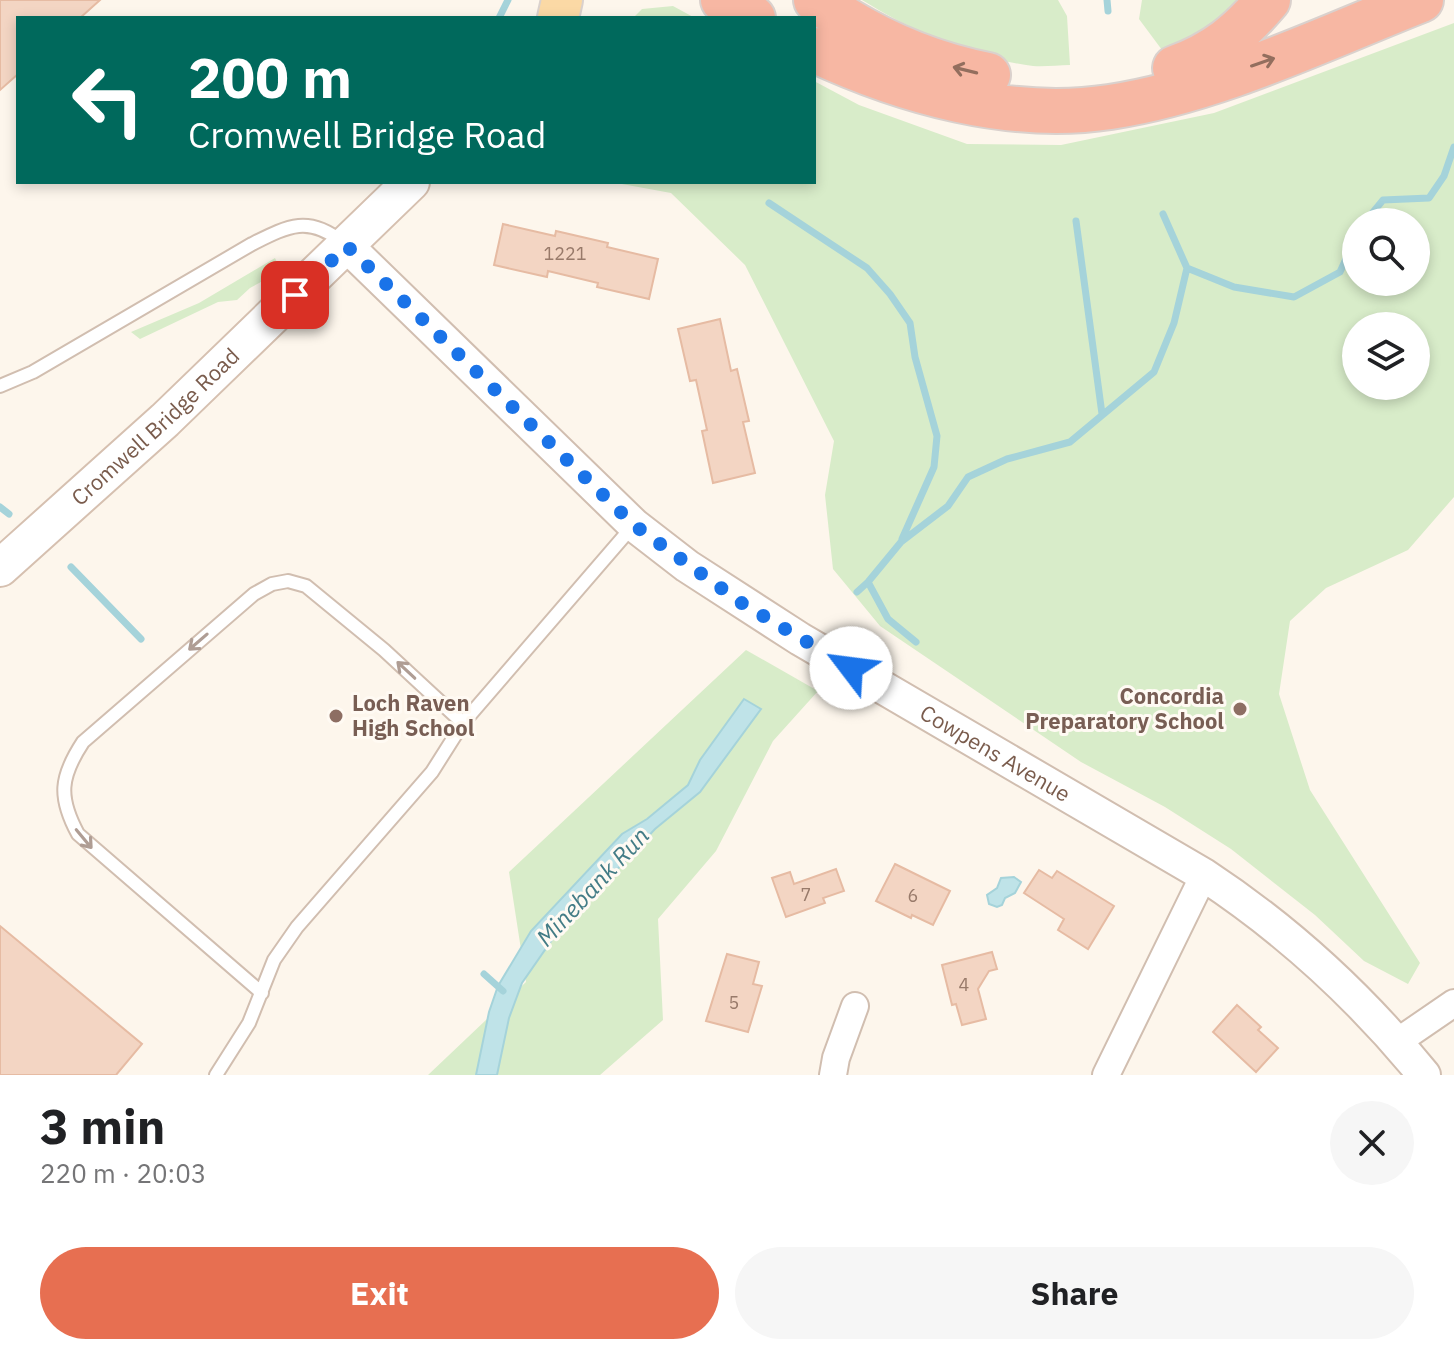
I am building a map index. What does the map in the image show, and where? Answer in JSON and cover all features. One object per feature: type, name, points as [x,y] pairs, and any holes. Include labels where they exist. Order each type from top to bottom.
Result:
[{"type":"highway","points":[[723,0],[750,16]]},
{"type":"highway","points":[[816,0],[845,20],[897,47],[933,61],[1016,81],[1056,83],[1132,79],[1196,60],[1227,42],[1268,0]]},
{"type":"highway","points":[[816,51],[890,81],[968,102],[1023,109],[1109,107],[1208,82],[1421,0]]},
{"type":"main road","points":[[571,16],[585,0]]},
{"type":"main road","name":"Cromwell Bridge Road","points":[[0,568],[165,420],[409,184]]},
{"type":"street","name":"Cowpens Avenue","points":[[347,246],[634,525],[743,604],[1238,897],[1275,927],[1397,1042],[1424,1075]]},
{"type":"street","points":[[1106,1075],[1204,875]]},
{"type":"street","points":[[1397,1042],[1454,1003]]},
{"type":"street","points":[[833,1075],[855,1006]]},
{"type":"lane","points":[[0,386],[33,372],[281,230],[308,225],[325,229],[347,246]]},
{"type":"lane","points":[[216,1075],[249,1023],[274,960],[297,927],[432,772],[463,723],[634,525]]},
{"type":"lane","points":[[262,993],[78,834],[67,815],[63,790],[67,766],[83,742],[254,594],[272,584],[288,581],[306,586],[333,607],[463,723]]},
{"type":"green space","points":[[862,0],[1058,0],[1067,16],[1070,65],[1033,66],[989,57],[922,32]]},
{"type":"green space","points":[[1142,0],[1249,0],[1200,40],[1165,54],[1139,19]]},
{"type":"green space","points":[[673,6],[691,16],[635,16],[642,9]]},
{"type":"green space","points":[[1454,23],[1454,497],[1408,550],[1326,588],[1290,621],[1279,694],[1310,790],[1420,963],[1408,984],[1364,961],[1315,915],[1231,849],[1165,807],[1081,762],[880,626],[833,569],[825,495],[834,441],[745,265],[671,193],[622,184],[816,184],[816,82],[859,105],[967,144],[1061,145],[1214,113]]},
{"type":"green space","points":[[275,258],[281,271],[250,288],[237,300],[218,302],[140,339],[131,332],[199,303]]},
{"type":"green space","points":[[746,650],[818,691],[773,741],[716,851],[658,919],[663,1020],[600,1075],[428,1075],[526,982],[509,872]]},
{"type":"water","name":"Minebank Run","points":[[744,699],[761,709],[700,792],[655,829],[554,937],[522,983],[509,1018],[497,1075],[476,1075],[489,1012],[498,986],[531,931],[622,834],[647,819],[688,785],[700,760]]},
{"type":"water","points":[[1014,877],[1021,882],[1015,893],[1005,898],[1002,905],[989,904],[987,895],[997,888],[1001,878]]},
{"type":"building","points":[[0,0],[100,0],[82,16],[16,16],[16,76],[0,90]]},
{"type":"building","points":[[503,224],[555,236],[556,231],[658,259],[649,299],[548,271],[547,277],[494,265]]},
{"type":"building","points":[[720,319],[731,371],[737,369],[749,421],[743,422],[755,473],[713,483],[702,431],[707,430],[696,380],[690,381],[678,329]]},
{"type":"building","points":[[895,864],[950,891],[933,925],[876,901]]},
{"type":"building","points":[[836,869],[844,891],[823,898],[825,903],[786,917],[772,878],[790,872],[794,884]]},
{"type":"building","points":[[1039,870],[1052,878],[1057,871],[1114,906],[1088,949],[1058,930],[1064,919],[1024,893]]},
{"type":"building","points":[[0,926],[142,1044],[116,1075],[0,1075]]},
{"type":"building","points":[[992,952],[997,969],[989,971],[978,989],[986,1019],[962,1025],[956,1004],[952,1005],[942,965]]},
{"type":"building","points":[[727,954],[759,962],[753,984],[762,986],[748,1032],[706,1021]]},
{"type":"building","points":[[1237,1005],[1278,1048],[1256,1072],[1213,1032]]},
{"type":"waterway","points":[[500,16],[508,0]]},
{"type":"waterway","points":[[1107,0],[1108,11]]},
{"type":"waterway","name":"Minebank Run","points":[[1376,208],[1383,200],[1429,198],[1444,176],[1454,147]]},
{"type":"waterway","points":[[769,203],[867,268],[910,323],[915,357],[937,436],[934,467],[902,539]]},
{"type":"waterway","points":[[1163,214],[1187,268]]},
{"type":"waterway","points":[[1076,221],[1102,414]]},
{"type":"waterway","name":"Minebank Run","points":[[857,592],[901,542],[948,506],[968,477],[1007,459],[1070,442],[1154,372],[1174,323],[1187,268],[1234,287],[1294,297],[1340,272],[1342,268]]},
{"type":"waterway","points":[[0,507],[9,514]]},
{"type":"waterway","points":[[71,567],[141,639]]},
{"type":"waterway","points":[[868,582],[888,619],[916,642]]},
{"type":"waterway","points":[[484,974],[503,991]]},
{"type":"place","name":"Concordia Preparatory School","points":[[1240,709]]},
{"type":"place","name":"Loch Raven High School","points":[[336,716]]},
{"type":"route","points":[[295,295],[347,246],[634,525],[743,604],[851,668]]}]
